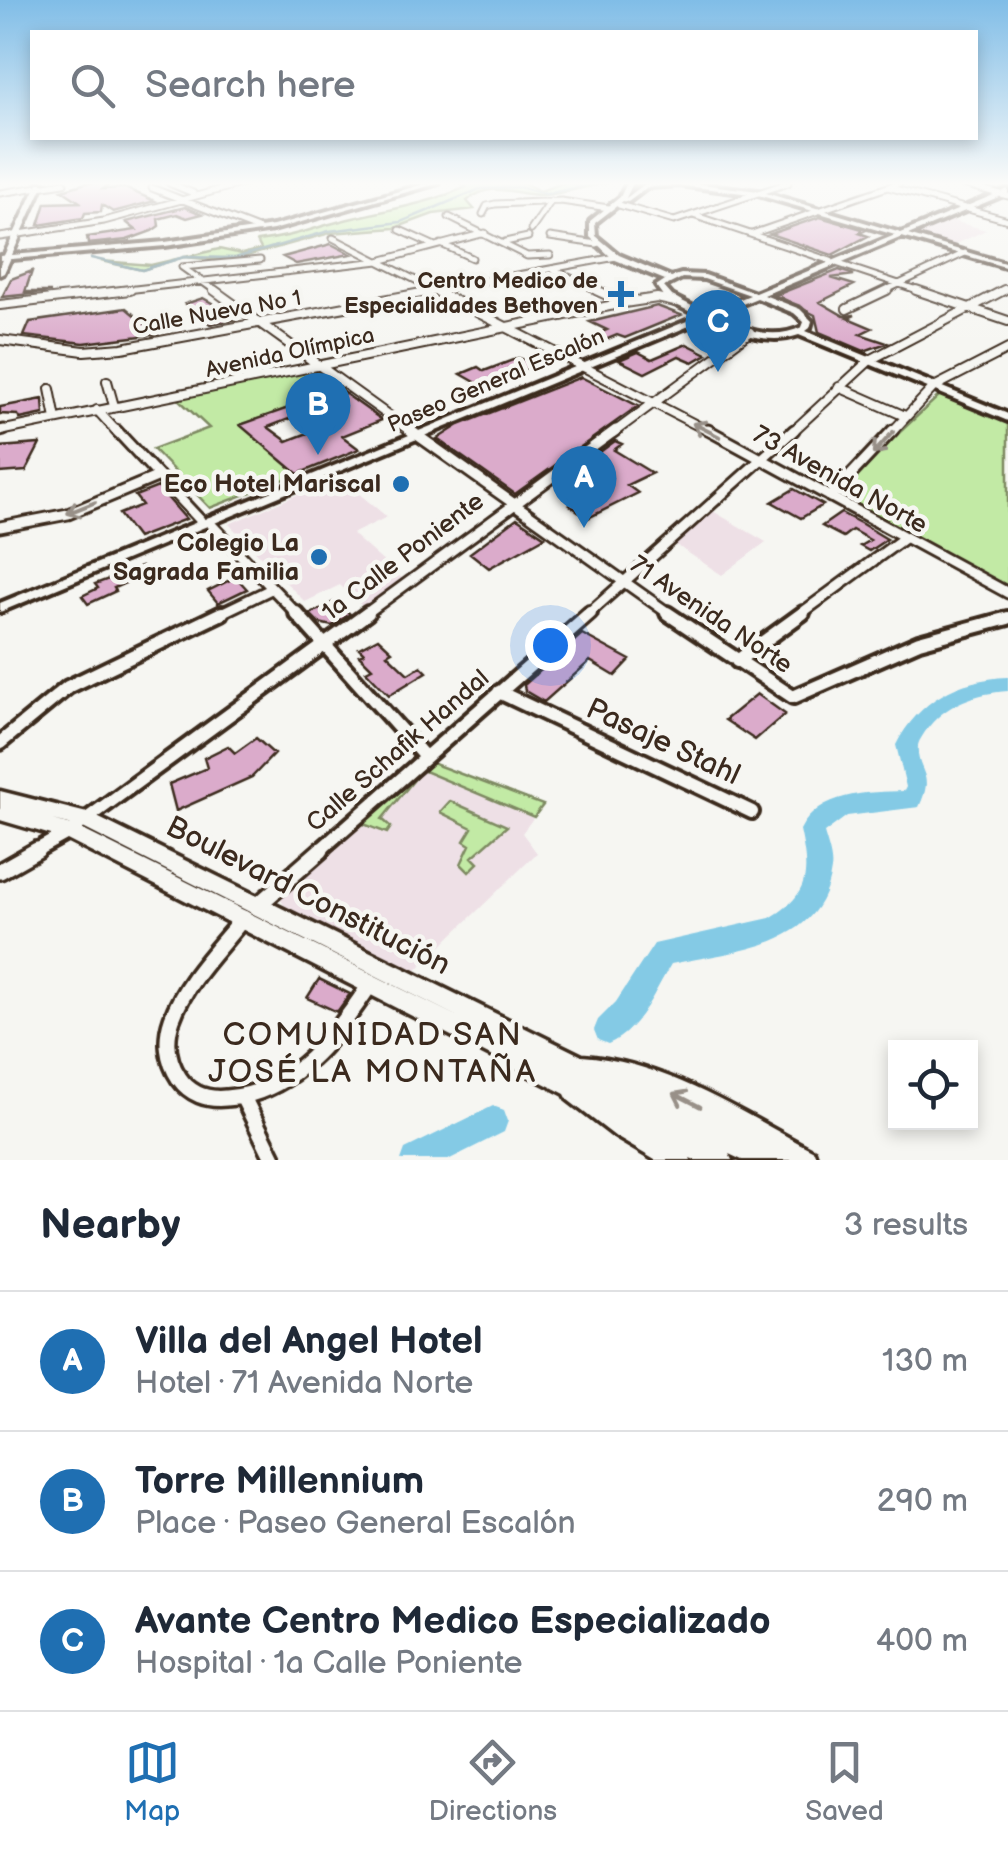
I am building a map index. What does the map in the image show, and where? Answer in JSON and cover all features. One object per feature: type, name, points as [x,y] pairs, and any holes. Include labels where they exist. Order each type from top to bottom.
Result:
[{"type":"highway","points":[[0,272],[2,257]]},
{"type":"highway","name":"Boulevard Constitución","points":[[0,798],[77,826],[573,1074],[720,1160]]},
{"type":"highway","name":"Boulevard Constitución","points":[[0,812],[77,826]]},
{"type":"highway","name":"Boulevard Constitución","points":[[249,912],[372,982],[768,1160]]},
{"type":"highway","name":"Boulevard Constitución","points":[[573,1074],[614,1069],[652,1082],[806,1160]]},
{"type":"highway","name":"Boulevard Constitución","points":[[573,1074],[624,1129],[680,1160]]},
{"type":"main road","points":[[2,257],[210,237]]},
{"type":"main road","points":[[594,237],[597,244],[616,258],[670,279],[703,277],[802,314],[808,321],[800,332]]},
{"type":"main road","name":"Paseo General Escalón","points":[[0,608],[413,433],[894,237]]},
{"type":"main road","points":[[912,237],[1008,266]]},
{"type":"main road","points":[[670,279],[660,291],[706,314],[750,332],[775,336],[800,332],[1008,418]]},
{"type":"main road","name":"Paseo General Escalón","points":[[0,600],[205,521]]},
{"type":"street","points":[[419,237],[472,258]]},
{"type":"street","points":[[0,305],[379,261],[466,237]]},
{"type":"street","points":[[492,237],[527,256],[550,255]]},
{"type":"street","points":[[504,243],[519,237]]},
{"type":"street","points":[[551,237],[597,244]]},
{"type":"street","points":[[761,237],[1008,321]]},
{"type":"street","name":"73 Avenida Norte","points":[[333,238],[760,458],[1008,593]]},
{"type":"street","points":[[847,309],[965,253]]},
{"type":"street","name":"Calle Nueva No 1","points":[[0,340],[105,350],[616,258]]},
{"type":"street","points":[[199,281],[182,267],[260,260]]},
{"type":"street","points":[[553,270],[624,303]]},
{"type":"street","name":"71 Avenida Norte","points":[[199,281],[623,583],[798,698],[918,642],[1008,618]]},
{"type":"street","name":"Calle Schafik Handal","points":[[243,1096],[216,1099],[187,1089],[168,1049],[174,1013],[249,912],[870,360],[1008,288]]},
{"type":"street","name":"Avenida Olímpica","points":[[647,299],[660,291]]},
{"type":"street","name":"Avenida Olímpica","points":[[0,432],[624,303],[647,299],[682,304]]},
{"type":"street","name":"1a Calle Poniente","points":[[0,871],[77,826],[750,332]]},
{"type":"street","points":[[830,497],[934,387],[1008,348]]},
{"type":"street","points":[[107,381],[114,406]]},
{"type":"street","points":[[839,387],[906,416]]},
{"type":"street","points":[[50,389],[56,419]]},
{"type":"street","points":[[97,410],[326,644],[424,756]]},
{"type":"street","points":[[0,527],[68,514],[159,476]]},
{"type":"street","points":[[737,661],[904,538]]},
{"type":"street","points":[[0,743],[68,687],[270,589]]},
{"type":"street","name":"Pasaje Stahl","points":[[499,692],[752,812]]},
{"type":"street","points":[[274,1160],[243,1096],[287,1076],[316,1053],[354,1011],[372,982]]},
{"type":"shaded area","points":[[920,237],[971,237],[950,247]]},
{"type":"shaded area","name":"Colegio La Sagrada Familia","points":[[339,477],[387,517],[352,534],[404,580],[366,610],[340,585],[305,602],[229,524]]},
{"type":"shaded area","points":[[711,510],[766,542],[722,575],[673,543]]},
{"type":"shaded area","points":[[429,762],[543,805],[522,833],[537,853],[413,973],[288,912],[281,900],[287,889]]},
{"type":"green space","points":[[315,237],[228,261],[185,257],[219,249],[242,254],[261,249],[257,241]]},
{"type":"green space","points":[[181,258],[142,270],[101,261],[151,265]]},
{"type":"green space","points":[[314,370],[342,389],[241,425],[298,474],[210,508],[153,449],[209,428],[177,398]]},
{"type":"green space","points":[[942,393],[1008,420],[1008,592],[830,497]]},
{"type":"green space","points":[[429,762],[543,805],[534,817],[422,770],[382,819],[391,827],[387,833],[361,823]]},
{"type":"green space","points":[[450,801],[507,826],[472,857],[478,863],[469,872],[461,864],[470,845],[464,841],[472,828],[440,812]]},
{"type":"building","points":[[87,237],[135,237],[127,240],[88,244]]},
{"type":"building","points":[[779,237],[866,237],[832,255]]},
{"type":"building","points":[[331,244],[351,254],[296,264],[283,257]]},
{"type":"building","points":[[839,270],[854,275],[831,278],[854,285],[820,302],[844,316],[855,315],[848,318],[872,328],[860,334],[887,343],[864,351],[819,332],[815,315],[776,295]]},
{"type":"building","points":[[32,271],[25,292],[51,292],[2,297],[11,279]]},
{"type":"building","points":[[203,298],[234,320],[210,324],[185,304]]},
{"type":"building","points":[[657,306],[681,315],[625,338],[617,335],[591,346],[580,341],[607,330],[590,322]]},
{"type":"building","points":[[126,308],[157,334],[84,343],[24,336],[30,322]]},
{"type":"building","points":[[687,344],[707,354],[693,362],[679,356],[645,373],[619,360],[638,352],[652,359]]},
{"type":"building","points":[[518,358],[538,364],[516,373],[508,369],[503,383],[484,387],[461,374],[478,367],[484,371]]},
{"type":"building","points":[[581,377],[638,406],[515,494],[437,439],[459,425]]},
{"type":"building","points":[[340,390],[382,420],[342,436],[359,449],[298,474],[240,425]],"holes":[[[302,414],[321,428],[287,441],[268,427]]]},
{"type":"building","points":[[43,399],[44,414],[20,419],[18,415],[0,414],[0,407]]},
{"type":"building","points":[[615,441],[622,444],[614,450],[652,473],[627,485],[638,493],[588,518],[570,505],[580,499],[556,484]]},
{"type":"building","points":[[40,444],[26,471],[0,473],[0,447]]},
{"type":"building","points":[[158,487],[186,519],[137,538],[119,514],[142,505],[135,496]]},
{"type":"building","points":[[794,489],[823,505],[801,518],[772,502]]},
{"type":"building","points":[[841,513],[887,539],[869,551],[860,546],[870,540],[852,530],[843,537],[822,526]]},
{"type":"building","points":[[517,518],[545,537],[489,568],[470,553]]},
{"type":"building","points":[[141,567],[147,573],[114,588],[116,591],[88,604],[82,596],[98,588],[95,584]]},
{"type":"building","points":[[236,577],[247,589],[218,603],[208,591]]},
{"type":"building","points":[[336,601],[350,614],[332,626],[319,623],[310,614]]},
{"type":"building","points":[[582,634],[630,660],[615,676],[590,661],[544,702],[525,691],[524,685]]},
{"type":"building","points":[[378,638],[392,651],[387,654],[408,674],[421,666],[427,672],[389,695],[366,671],[372,668],[359,655],[364,653],[359,648]]},
{"type":"building","points":[[757,694],[785,714],[755,740],[725,720]]},
{"type":"building","points":[[256,738],[274,754],[252,777],[176,811],[169,784],[207,768],[204,758],[228,746],[235,753]]},
{"type":"building","points":[[319,979],[350,994],[337,1012],[307,998]]},
{"type":"waterway","points":[[91,258],[142,270],[184,257],[235,258],[308,237]]},
{"type":"waterway","points":[[608,1030],[626,1012],[663,953],[775,929],[795,917],[808,904],[820,868],[812,830],[821,820],[856,804],[911,800],[917,787],[907,745],[923,718],[962,692],[1008,684]]},
{"type":"waterway","points":[[416,1160],[493,1121]]},
{"type":"place","name":"Centro Medico de Especialidades Bethoven","points":[[621,294]]},
{"type":"place","name":"Avante Centro Medico Especializado","points":[[718,372]]},
{"type":"place","name":"Torre Millennium","points":[[318,455]]},
{"type":"place","name":"Eco Hotel Mariscal","points":[[401,484]]},
{"type":"place","name":"Villa del Angel Hotel","points":[[584,528]]},
{"type":"place","name":"Colegio La Sagrada Familia","points":[[319,557]]},
{"type":"district","name":"COMUNIDAD SAN JOSÉ LA MONTAÑA","points":[[373,1054]]}]
